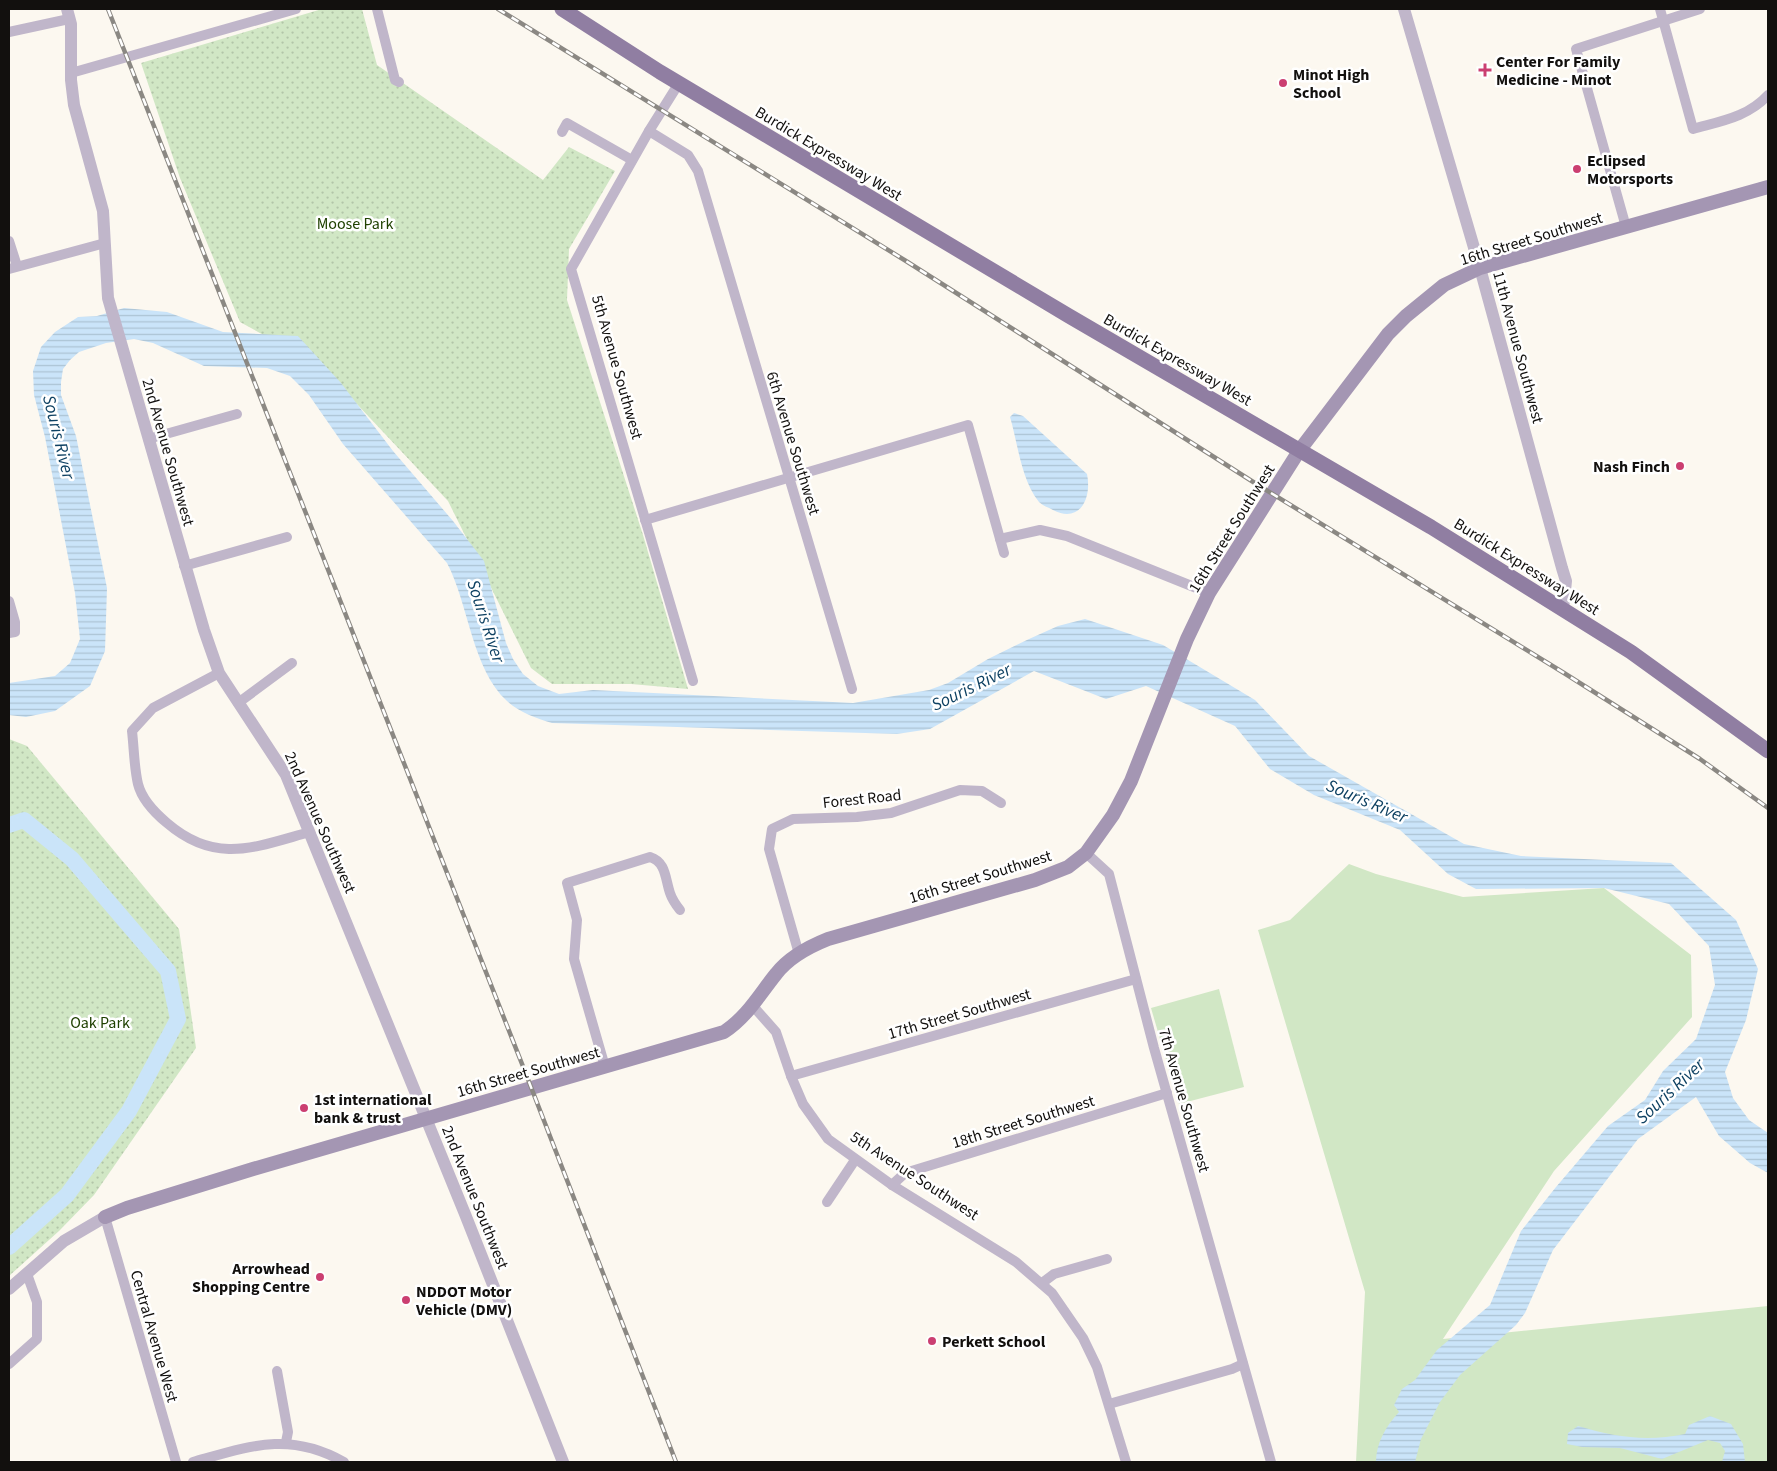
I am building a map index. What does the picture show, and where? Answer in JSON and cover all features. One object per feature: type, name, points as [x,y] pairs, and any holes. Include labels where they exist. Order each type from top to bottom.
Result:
[{"type":"main road","name":"Burdick Expressway West","points":[[562,9],[679,83],[1299,452],[1431,527],[1655,668],[1768,751]]},
{"type":"main road","name":"16th Street Southwest","points":[[799,954],[828,939],[1035,880],[1068,867],[1086,853],[1113,815],[1131,781],[1184,647],[1209,593],[1299,452],[1388,334],[1406,316],[1444,285],[1480,268],[1768,187]]},
{"type":"main road","points":[[753,1006],[776,973],[799,954]]},
{"type":"main road","name":"16th Street Southwest","points":[[105,1217],[127,1208],[253,1169],[724,1032],[737,1024],[753,1006]]},
{"type":"street","points":[[71,73],[296,9]]},
{"type":"street","points":[[377,9],[395,80],[398,82]]},
{"type":"street","name":"11th Avenue Southwest","points":[[1404,9],[1480,268],[1566,581],[1563,609]]},
{"type":"street","points":[[1660,9],[1693,129],[1747,113],[1757,107],[1768,95]]},
{"type":"street","points":[[1626,227],[1576,49],[1700,9]]},
{"type":"street","points":[[9,32],[68,14]]},
{"type":"street","name":"2nd Avenue Southwest","points":[[68,14],[72,50],[71,73],[74,105],[103,211],[108,298],[184,566],[219,673],[286,775],[426,1118],[563,1462]]},
{"type":"street","name":"5th Avenue Southwest","points":[[679,83],[632,160],[571,269],[693,682]]},
{"type":"street","points":[[562,132],[568,123],[632,160]]},
{"type":"street","name":"6th Avenue Southwest","points":[[649,131],[693,161],[708,205],[852,689]]},
{"type":"street","points":[[9,241],[13,268],[105,243]]},
{"type":"street","points":[[148,439],[237,414]]},
{"type":"street","points":[[645,520],[968,425],[1004,553]]},
{"type":"street","points":[[1000,539],[1040,530],[1067,536],[1209,593]]},
{"type":"street","points":[[184,566],[287,537]]},
{"type":"street","points":[[9,601],[15,622],[15,632],[9,633]]},
{"type":"street","points":[[238,703],[292,662]]},
{"type":"street","points":[[219,673],[153,708],[132,731],[138,785],[153,812],[175,831],[206,847],[225,850],[247,848],[310,832]]},
{"type":"street","name":"Forest Road","points":[[799,954],[769,849],[772,830],[793,819],[857,817],[891,813],[960,790],[982,791],[1001,803]]},
{"type":"street","name":"7th Avenue Southwest","points":[[1086,853],[1109,874],[1167,1093],[1271,1462]]},
{"type":"street","points":[[605,1067],[574,959],[577,920],[567,883],[650,857],[658,859],[663,867],[670,895],[680,910]]},
{"type":"street","name":"17th Street Southwest","points":[[791,1076],[1136,979]]},
{"type":"street","name":"5th Avenue Southwest","points":[[753,1006],[776,1032],[803,1104],[828,1139],[892,1185],[1016,1262],[1042,1283],[1068,1314],[1083,1338],[1097,1367],[1126,1462]]},
{"type":"street","name":"18th Street Southwest","points":[[892,1185],[905,1173],[1167,1093]]},
{"type":"street","points":[[827,1202],[855,1160]]},
{"type":"street","points":[[9,1289],[64,1241],[105,1217]]},
{"type":"street","name":"Central Avenue West","points":[[105,1217],[176,1462]]},
{"type":"street","points":[[1042,1283],[1054,1274],[1107,1259]]},
{"type":"street","points":[[9,1364],[37,1339],[37,1302],[26,1274]]},
{"type":"street","points":[[1109,1404],[1232,1369],[1243,1364]]},
{"type":"street","points":[[277,1371],[288,1432],[286,1442]]},
{"type":"street","points":[[193,1462],[243,1448],[286,1442],[325,1452],[344,1462]]},
{"type":"green space","name":"Moose Park","points":[[322,9],[362,9],[377,65],[543,180],[569,147],[615,171],[569,249],[567,300],[643,535],[688,689],[631,684],[552,684],[531,668],[448,501],[323,368],[240,322],[180,178],[141,63]]},
{"type":"green space","name":"Oak Park","points":[[9,739],[27,746],[179,929],[196,1048],[94,1195],[59,1231],[9,1276]]},
{"type":"green space","points":[[1349,864],[1376,874],[1463,897],[1604,888],[1691,955],[1692,1017],[1554,1171],[1443,1339],[1768,1306],[1768,1462],[1356,1462],[1365,1292],[1258,930],[1290,920]]},
{"type":"green space","points":[[1219,989],[1244,1087],[1179,1104],[1151,1008]]},
{"type":"water","name":"Souris River","points":[[124,308],[167,312],[223,332],[298,336],[341,383],[393,451],[453,521],[484,561],[506,643],[513,659],[523,674],[538,686],[559,694],[593,690],[853,703],[929,690],[948,683],[988,659],[1029,639],[1058,626],[1085,619],[1163,645],[1255,700],[1309,756],[1464,844],[1521,856],[1671,863],[1736,920],[1758,969],[1746,1020],[1725,1072],[1733,1098],[1749,1120],[1768,1133],[1768,1173],[1750,1163],[1719,1136],[1696,1097],[1638,1139],[1553,1250],[1525,1313],[1516,1325],[1460,1375],[1440,1402],[1421,1439],[1415,1462],[1376,1462],[1376,1455],[1383,1435],[1399,1412],[1394,1405],[1402,1389],[1415,1380],[1437,1350],[1490,1305],[1521,1231],[1608,1126],[1645,1100],[1663,1071],[1696,1039],[1715,985],[1709,946],[1669,904],[1604,888],[1476,889],[1448,874],[1400,830],[1314,795],[1270,769],[1235,726],[1146,686],[1106,699],[1034,671],[930,729],[897,734],[552,723],[540,719],[512,705],[495,688],[478,654],[461,598],[447,563],[343,444],[309,395],[290,376],[267,368],[204,366],[153,343],[134,339],[106,343],[79,352],[63,369],[61,382],[61,395],[76,436],[107,588],[105,651],[90,686],[55,711],[26,717],[9,715],[9,683],[55,676],[70,663],[80,639],[75,593],[45,437],[34,395],[33,371],[41,347],[55,332],[78,317],[97,316]]},
{"type":"water","points":[[1014,413],[1023,416],[1087,474],[1088,492],[1086,500],[1077,511],[1070,514],[1053,510],[1039,502],[1033,493],[1024,473],[1010,417]]},
{"type":"water","points":[[1710,1416],[1731,1424],[1743,1444],[1745,1462],[1722,1462],[1725,1451],[1720,1443],[1708,1440],[1662,1459],[1620,1448],[1582,1447],[1567,1444],[1568,1433],[1578,1426],[1631,1437],[1657,1438],[1685,1434],[1689,1425]]},
{"type":"waterway","points":[[9,825],[24,820],[72,859],[168,971],[178,1019],[129,1111],[67,1195],[9,1247]]},
{"type":"railway","points":[[108,9],[524,1069],[676,1462]]},
{"type":"railway","points":[[498,9],[906,261],[1258,485],[1564,673],[1700,759],[1768,808]]},
{"type":"place","name":"Center For Family Medicine - Minot","points":[[1485,70]]},
{"type":"place","name":"Minot High School","points":[[1283,83]]},
{"type":"place","name":"Eclipsed Motorsports","points":[[1577,169]]},
{"type":"place","name":"Nash Finch","points":[[1680,466]]},
{"type":"place","name":"1st international bank & trust","points":[[304,1108]]},
{"type":"place","name":"Arrowhead Shopping Centre","points":[[320,1277]]},
{"type":"place","name":"NDDOT Motor Vehicle (DMV)","points":[[406,1300]]},
{"type":"place","name":"Perkett School","points":[[932,1341]]}]
